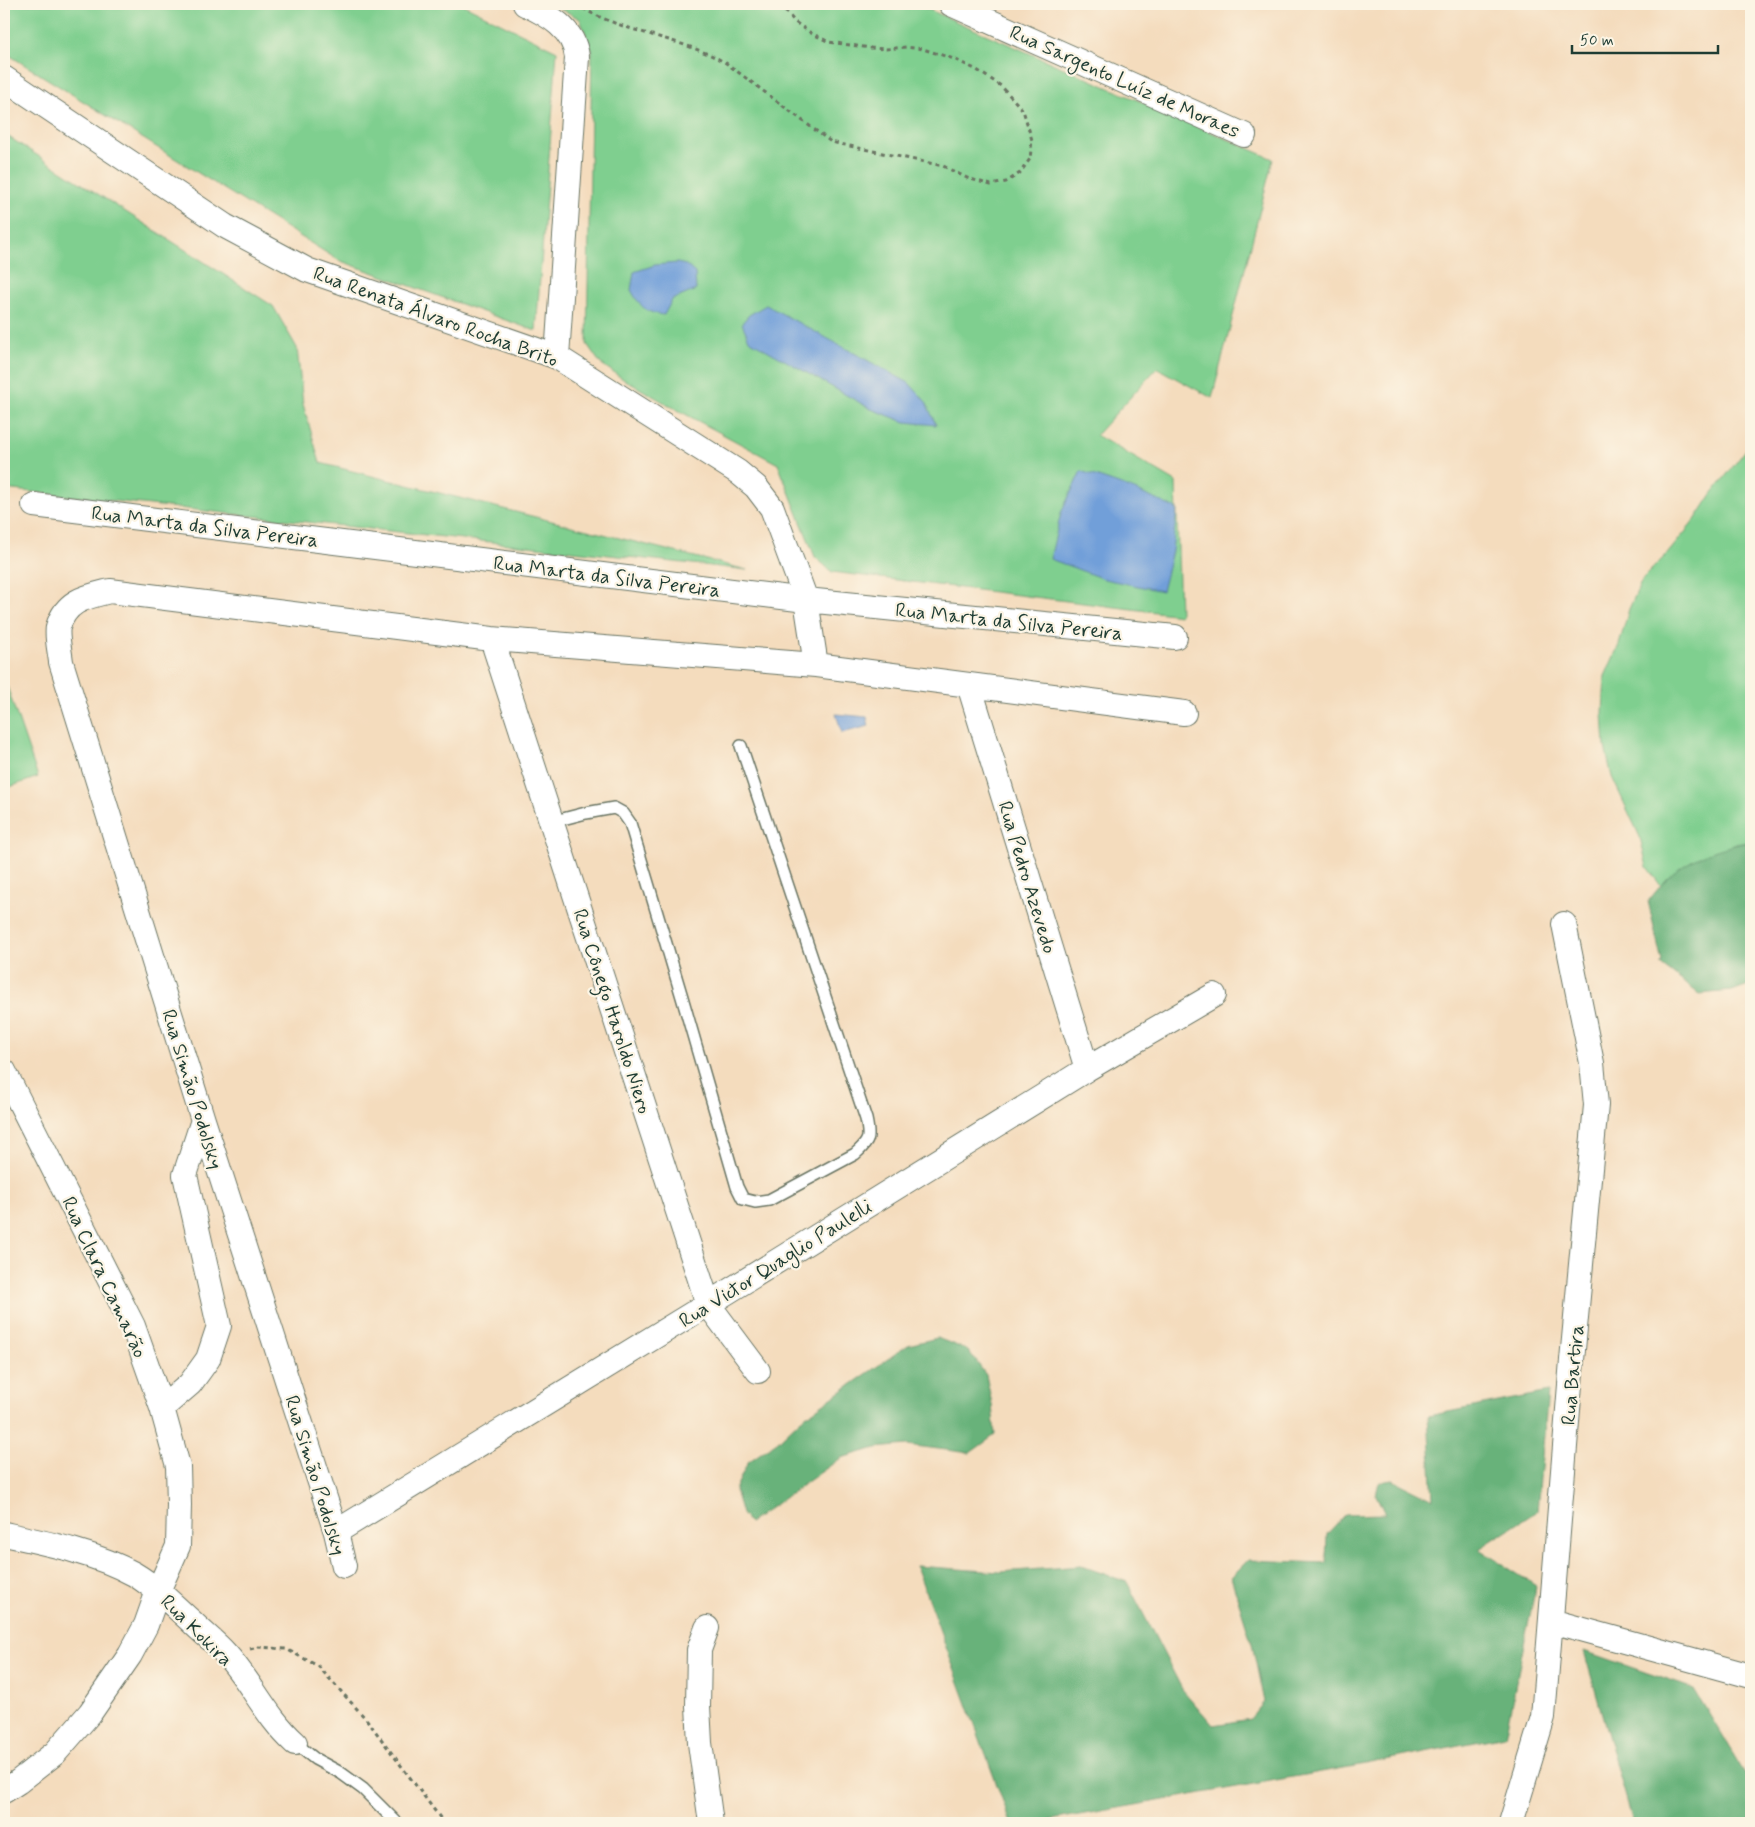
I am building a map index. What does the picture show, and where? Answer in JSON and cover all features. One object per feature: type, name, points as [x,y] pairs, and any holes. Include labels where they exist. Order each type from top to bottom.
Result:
[{"type":"street","points":[[525,4],[552,17],[576,46],[577,80],[557,357]]},
{"type":"street","name":"Rua Sargento Luíz de Moraes","points":[[951,4],[1244,135]]},
{"type":"street","name":"Rua Renata Álvaro Rocha Brito","points":[[4,78],[224,226],[307,270],[557,357],[738,472],[756,487],[772,508],[806,600],[816,666]]},
{"type":"street","name":"Rua Marta da Silva Pereira","points":[[37,505],[806,600],[1175,637]]},
{"type":"street","name":"Rua Simão Podolsky","points":[[344,1566],[336,1532],[202,1120],[61,662],[58,628],[67,610],[81,598],[110,591],[492,639]]},
{"type":"street","points":[[492,639],[816,666],[1184,713]]},
{"type":"street","name":"Rua Cônego Haroldo Niero","points":[[492,639],[708,1304],[758,1371]]},
{"type":"street","name":"Rua Pedro Azevedo","points":[[969,685],[1087,1068]]},
{"type":"street","name":"Rua Bartira","points":[[1511,1823],[1543,1717],[1561,1516],[1572,1360],[1596,1105],[1592,1063],[1564,924]]},
{"type":"street","name":"Rua Victor Quaglio Paulelli","points":[[336,1532],[708,1304],[1087,1068],[1214,995]]},
{"type":"street","name":"Rua Clara Camarão","points":[[4,1071],[133,1326],[162,1408],[178,1466],[178,1546],[158,1591],[146,1625],[134,1648],[90,1713],[55,1753],[18,1782],[4,1790]]},
{"type":"street","points":[[162,1408],[190,1384],[208,1359],[219,1326],[185,1175],[202,1120]]},
{"type":"street","name":"Rua Kokira","points":[[4,1534],[53,1545],[103,1561],[133,1574],[158,1591],[226,1654],[284,1734],[295,1743]]},
{"type":"street","points":[[1551,1621],[1751,1676]]},
{"type":"street","points":[[706,1628],[699,1650],[698,1706],[700,1742],[711,1823]]},
{"type":"lane","points":[[551,822],[614,808],[623,813],[630,823],[737,1188],[743,1199],[755,1202],[769,1200],[855,1154],[866,1144],[870,1135],[741,746]]},
{"type":"lane","name":"Rua Kokira","points":[[295,1743],[315,1759],[341,1773],[363,1789],[392,1822]]},
{"type":"path","points":[[576,4],[590,13],[618,24],[690,46],[715,57],[726,63],[831,142],[943,166],[967,178],[991,185],[1006,182],[1020,173],[1030,159],[1032,140],[1023,110],[1001,86],[977,70],[954,59],[923,49],[906,47],[871,48],[829,42],[795,22],[779,4]]},
{"type":"path","points":[[226,1654],[258,1647],[286,1649],[318,1666],[367,1720],[444,1823]]},
{"type":"green space","points":[[4,4],[462,4],[557,51],[536,331],[338,260],[4,52]]},
{"type":"green space","points":[[552,4],[916,4],[1273,159],[1212,398],[1157,368],[1096,435],[1176,482],[1180,615],[832,572],[815,557],[778,464],[674,408],[623,379],[600,363],[587,344],[592,50],[580,19]]},
{"type":"green space","points":[[4,134],[273,306],[297,348],[303,404],[320,463],[747,570],[4,489]]},
{"type":"green space","points":[[1751,443],[1751,842],[1736,844],[1669,877],[1661,886],[1647,867],[1640,837],[1612,777],[1605,747],[1603,713],[1605,676],[1619,645],[1629,609],[1643,578],[1668,553],[1695,520],[1712,494]]},
{"type":"green space","points":[[4,678],[38,777],[4,789]]},
{"type":"green space","points":[[1751,842],[1751,984],[1732,991],[1699,994],[1660,964],[1662,962],[1648,901],[1666,880],[1697,858],[1729,846]]},
{"type":"green space","points":[[937,1338],[968,1350],[986,1375],[992,1404],[995,1435],[970,1453],[907,1445],[876,1448],[841,1458],[749,1523],[742,1514],[735,1490],[748,1462],[777,1442],[800,1420],[908,1345]]},
{"type":"green space","points":[[1548,1392],[1537,1511],[1479,1549],[1536,1586],[1505,1736],[1355,1766],[1034,1823],[1011,1823],[916,1566],[1000,1572],[1082,1566],[1127,1582],[1182,1689],[1213,1725],[1250,1719],[1264,1702],[1252,1644],[1231,1577],[1248,1560],[1326,1563],[1327,1534],[1345,1515],[1385,1514],[1376,1495],[1379,1482],[1393,1480],[1433,1500],[1428,1416]]},
{"type":"green space","points":[[1584,1651],[1694,1689],[1748,1779],[1751,1780],[1751,1823],[1633,1823]]},
{"type":"water","points":[[677,263],[686,265],[695,273],[696,290],[672,300],[664,315],[644,308],[631,290],[634,272],[655,265]]},
{"type":"water","points":[[766,305],[909,383],[926,402],[936,425],[905,422],[871,409],[749,340],[742,323],[749,315]]},
{"type":"water","points":[[1081,471],[1130,488],[1177,509],[1172,551],[1162,591],[1104,579],[1050,559],[1061,513]]},
{"type":"water","points":[[836,714],[867,717],[869,726],[842,733]]}]
